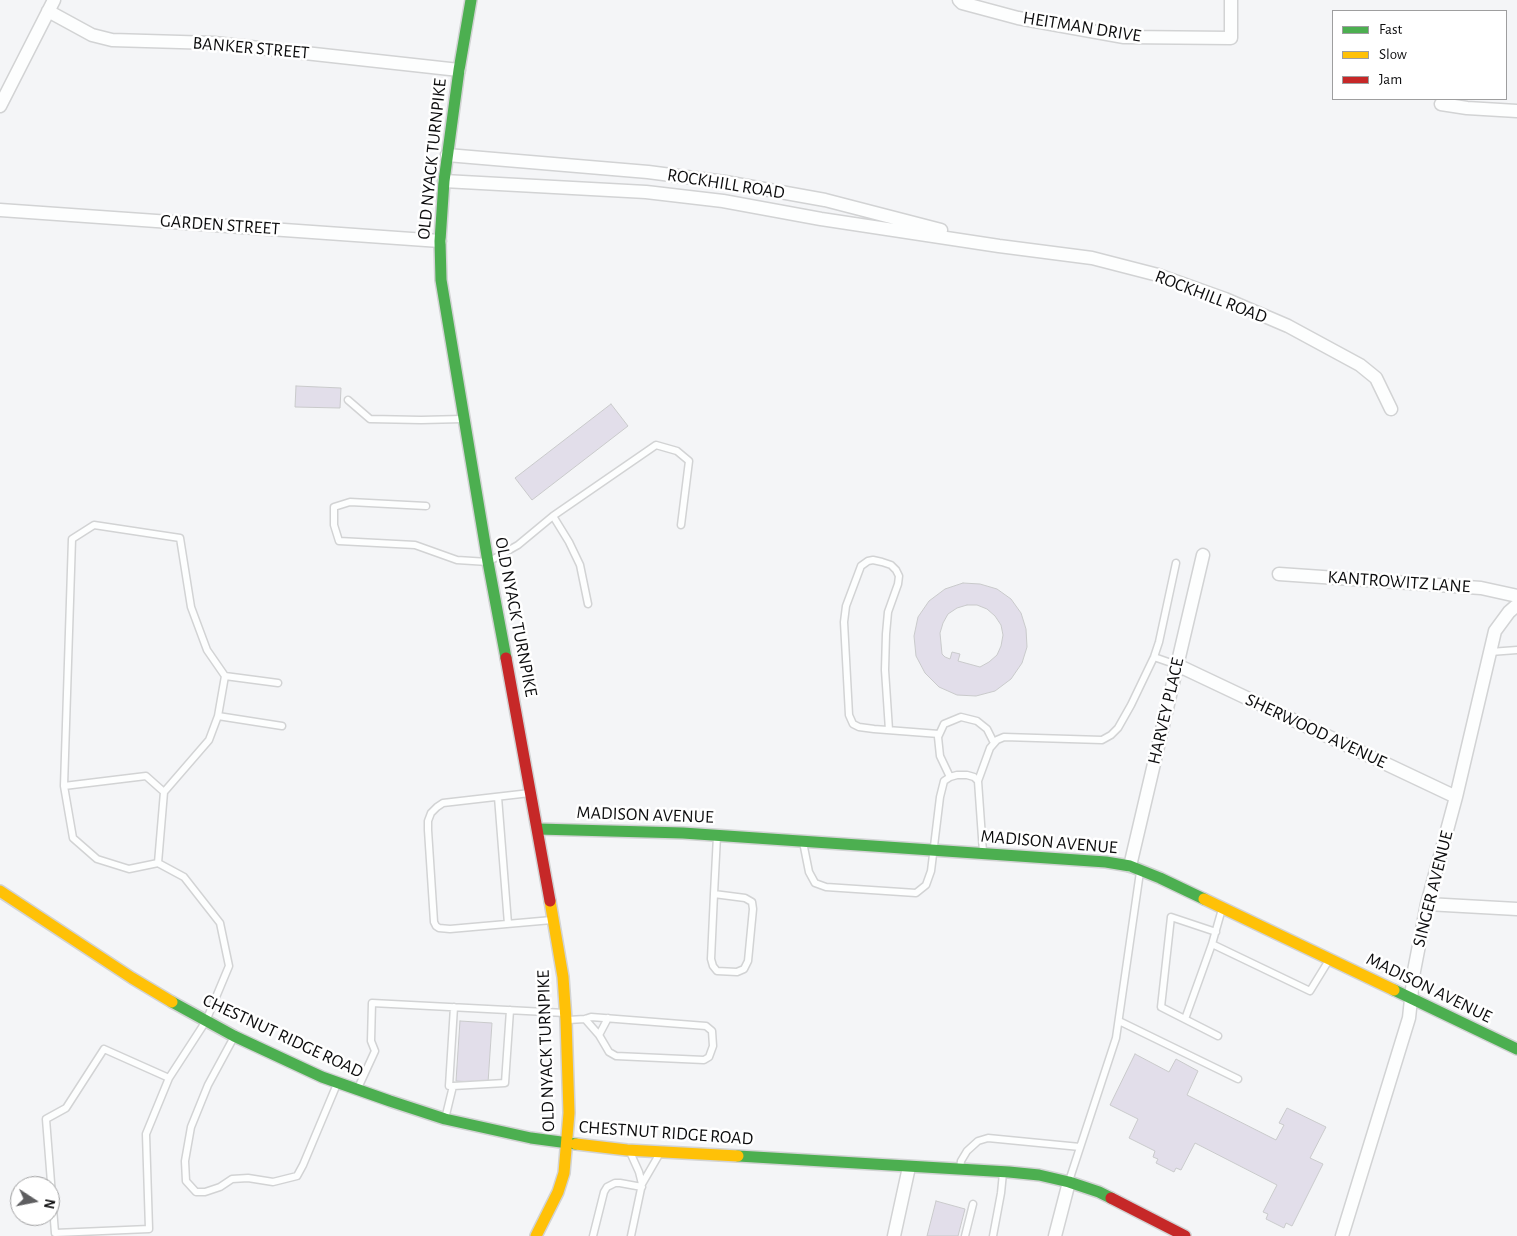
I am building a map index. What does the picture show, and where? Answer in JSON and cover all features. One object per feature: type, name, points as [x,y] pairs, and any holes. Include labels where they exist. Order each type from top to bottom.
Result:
[{"type":"street","name":"OLD NYACK TURNPIKE","points":[[471,0],[459,70],[444,181],[440,240],[441,280],[488,562],[532,793],[563,977],[569,1113],[564,1173],[558,1192],[536,1236]]},
{"type":"street","name":"HEITMAN DRIVE","points":[[960,0],[962,3],[1018,18],[1124,37],[1231,38],[1231,0]]},
{"type":"street","name":"BANKER STREET","points":[[51,5],[92,35],[112,40],[214,43],[459,70]]},
{"type":"street","points":[[0,106],[51,5]]},
{"type":"street","points":[[1441,104],[1467,108],[1517,111]]},
{"type":"street","name":"ROCKHILL ROAD","points":[[447,155],[648,172],[725,182],[825,200],[999,246]]},
{"type":"street","name":"ROCKHILL ROAD","points":[[444,181],[646,192],[723,201],[821,219],[1092,258],[1158,275],[1225,299],[1288,326],[1360,365],[1376,378],[1391,409]]},
{"type":"street","name":"GARDEN STREET","points":[[0,210],[440,240]]},
{"type":"street","name":"HARVEY PLACE","points":[[1135,868],[1177,665],[1203,555]]},
{"type":"street","name":"KANTROWITZ LANE","points":[[1280,574],[1481,588],[1517,596]]},
{"type":"street","name":"SINGER AVENUE","points":[[1342,1236],[1409,1018],[1414,971],[1428,904],[1456,797],[1495,631],[1509,612],[1517,605]]},
{"type":"street","name":"SHERWOOD AVENUE","points":[[1177,665],[1456,797]]},
{"type":"street","name":"MADISON AVENUE","points":[[538,829],[718,835],[1106,862],[1135,868],[1222,907],[1517,1049]]},
{"type":"street","name":"CHESTNUT RIDGE ROAD","points":[[0,891],[132,978],[234,1036],[337,1083],[445,1119],[531,1138],[629,1150],[1039,1175],[1099,1192],[1185,1236]]},
{"type":"street","points":[[1428,904],[1517,909]]},
{"type":"street","points":[[894,1236],[909,1167]]},
{"type":"street","points":[[1055,1236],[1069,1182]]},
{"type":"lane","points":[[348,400],[370,419],[421,420],[464,418]]},
{"type":"lane","points":[[426,506],[350,502],[334,507],[334,525],[339,541],[415,545],[457,560],[488,562],[518,545],[553,516],[656,445],[678,451],[689,461],[682,524]]},
{"type":"lane","points":[[553,516],[580,565],[588,604]]},
{"type":"lane","points":[[158,863],[164,792],[209,740],[218,716],[225,676],[207,650],[191,607],[180,538],[94,525],[72,539],[64,786],[73,838],[97,859],[129,869],[158,863],[184,877],[220,923],[229,966],[206,1021],[169,1078],[146,1134],[149,1229],[55,1233],[46,1119],[66,1108],[104,1049],[169,1078]]},
{"type":"lane","points":[[889,730],[885,670],[886,634],[888,612],[898,584],[898,576],[896,570],[891,565],[873,560],[861,566],[846,606],[844,622],[849,715],[853,724],[859,727],[889,730],[939,734]]},
{"type":"lane","points":[[983,854],[978,781],[990,748],[997,740],[1004,737],[1102,740],[1111,735],[1118,728],[1131,705],[1154,657],[1176,563]]},
{"type":"lane","points":[[1490,652],[1517,650]]},
{"type":"lane","points":[[1154,657],[1177,665]]},
{"type":"lane","points":[[225,676],[278,683]]},
{"type":"lane","points":[[218,716],[282,726]]},
{"type":"lane","points":[[803,841],[809,872],[815,883],[826,887],[916,893],[926,885],[931,871],[940,797],[947,779],[940,756],[938,737],[944,724],[962,717],[977,721],[987,729],[994,743]]},
{"type":"lane","points":[[947,779],[957,774],[974,777],[978,781]]},
{"type":"lane","points":[[64,786],[146,776],[164,792]]},
{"type":"lane","points":[[532,793],[443,803],[432,813],[428,821],[428,830],[434,922],[439,928],[450,930],[554,920]]},
{"type":"lane","points":[[498,797],[508,924]]},
{"type":"lane","points":[[714,894],[745,898],[752,902],[748,961],[744,969],[738,972],[717,971],[711,959],[714,894],[718,835]]},
{"type":"lane","points":[[1069,1182],[1109,1061],[1119,1021],[1135,868]]},
{"type":"lane","points":[[1185,1019],[1216,932],[1222,907]]},
{"type":"lane","points":[[1216,932],[1171,917],[1161,1007],[1218,1036]]},
{"type":"lane","points":[[1212,944],[1310,991],[1330,959]]},
{"type":"lane","points":[[358,1090],[375,1051],[371,1041],[372,1003],[510,1010],[585,1019],[591,1016],[706,1026],[712,1031],[713,1046],[709,1057],[704,1060],[616,1056],[609,1052],[599,1035],[585,1019]]},
{"type":"lane","points":[[454,1007],[448,1086],[505,1083],[510,1010]]},
{"type":"lane","points":[[599,1035],[608,1018]]},
{"type":"lane","points":[[1119,1021],[1238,1078]]},
{"type":"lane","points":[[234,1036],[208,1085],[192,1128],[185,1162],[186,1181],[196,1192],[205,1192],[220,1187],[232,1179],[248,1178],[273,1182],[297,1176],[337,1083]]},
{"type":"lane","points":[[445,1119],[453,1086]]},
{"type":"lane","points":[[960,1170],[961,1161],[967,1151],[978,1141],[988,1138],[1080,1147]]},
{"type":"lane","points":[[629,1150],[639,1172],[642,1185]]},
{"type":"lane","points":[[631,1236],[642,1185],[660,1152]]},
{"type":"lane","points":[[993,1236],[1004,1172]]},
{"type":"lane","points":[[593,1236],[604,1192],[607,1187],[614,1183],[642,1185]]},
{"type":"lane","points":[[965,1236],[973,1204]]},
{"type":"building","points":[[296,386],[341,388],[340,408],[295,407]]},
{"type":"building","points":[[611,404],[628,426],[532,500],[515,478]]},
{"type":"building","points":[[963,583],[980,584],[997,589],[1011,599],[1021,613],[1026,629],[1027,647],[1022,663],[1011,679],[995,691],[976,696],[957,695],[939,687],[925,673],[916,656],[914,636],[918,617],[929,601],[945,589]],"holes":[[[977,605],[987,609],[995,616],[1001,625],[1003,635],[997,655],[980,667],[958,661],[960,654],[952,652],[950,659],[945,657],[942,654],[940,633],[948,614],[957,608]]]},
{"type":"building","points":[[460,1021],[492,1023],[488,1083],[456,1081]]},
{"type":"building","points":[[1135,1054],[1169,1072],[1176,1059],[1198,1071],[1187,1095],[1276,1140],[1284,1125],[1279,1123],[1287,1108],[1326,1127],[1310,1158],[1323,1164],[1292,1226],[1286,1223],[1284,1228],[1266,1219],[1268,1214],[1263,1212],[1277,1185],[1195,1143],[1181,1170],[1176,1168],[1174,1172],[1156,1163],[1158,1159],[1153,1157],[1155,1151],[1129,1138],[1138,1119],[1110,1105]]},
{"type":"building","points":[[936,1201],[965,1209],[958,1236],[927,1236]]},
{"type":"traffic: fast","points":[[471,0],[459,70],[444,181],[440,241],[441,280],[506,658]]},
{"type":"traffic: fast","points":[[538,829],[683,833],[1106,862],[1130,866],[1204,899]]},
{"type":"traffic: fast","points":[[1394,990],[1517,1049]]},
{"type":"traffic: fast","points":[[172,1002],[234,1036],[322,1077],[390,1101],[445,1119],[531,1138],[576,1144]]},
{"type":"traffic: fast","points":[[738,1156],[1039,1175],[1069,1182],[1111,1198]]},
{"type":"traffic: slow","points":[[0,891],[132,978],[172,1002]]},
{"type":"traffic: slow","points":[[1204,899],[1394,990]]},
{"type":"traffic: slow","points":[[536,1236],[558,1192],[564,1173],[569,1113],[563,977],[550,901]]},
{"type":"traffic: slow","points":[[576,1144],[627,1150],[738,1156]]},
{"type":"traffic: jam","points":[[506,658],[550,901]]},
{"type":"traffic: jam","points":[[1111,1198],[1185,1236]]}]
